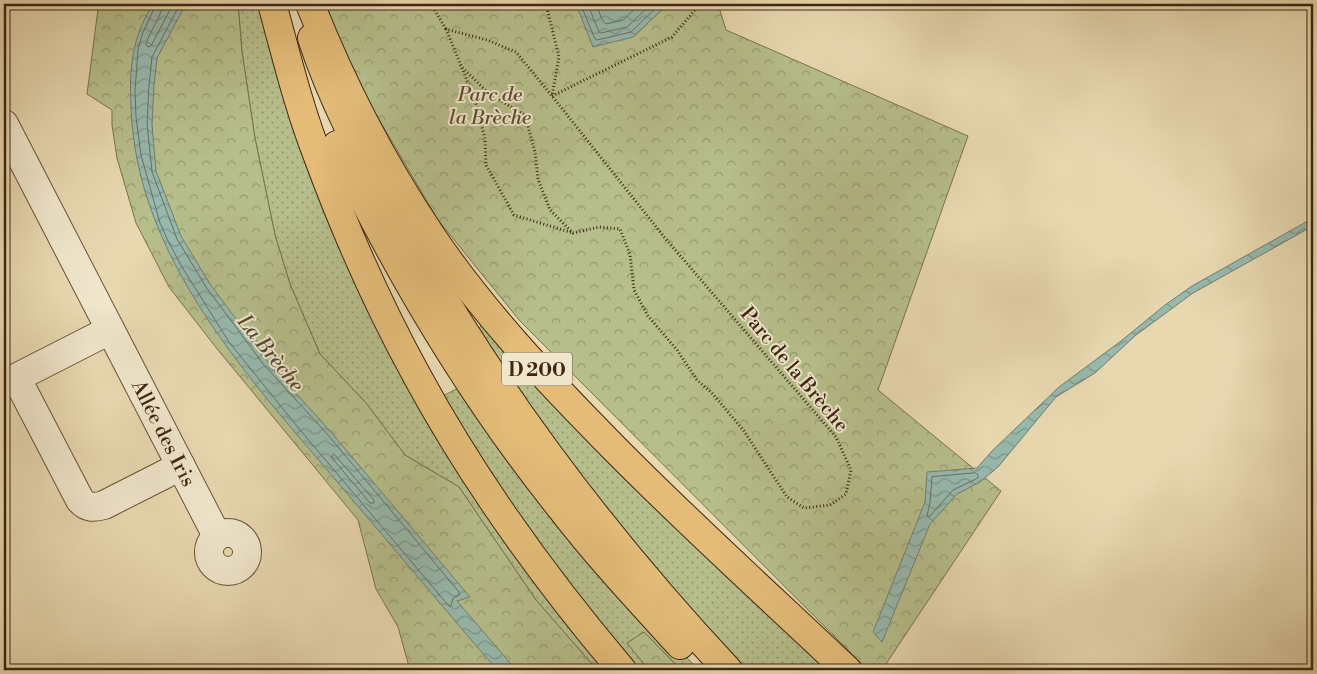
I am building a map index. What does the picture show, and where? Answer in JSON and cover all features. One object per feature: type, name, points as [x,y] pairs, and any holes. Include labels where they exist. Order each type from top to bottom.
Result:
[{"type":"main road","points":[[272,4],[297,95],[316,152],[349,235],[397,339],[464,455],[515,532],[572,609],[622,670]]},
{"type":"main road","name":"D 200","points":[[282,4],[318,102],[368,208],[411,286],[460,367],[502,429],[559,507],[620,579],[704,670]]},
{"type":"main road","name":"D 200","points":[[302,4],[319,58],[352,137],[411,245],[468,337],[533,433],[600,523],[728,670]]},
{"type":"main road","name":"D 200","points":[[310,4],[353,102],[382,156],[431,235],[490,314],[550,383],[632,466],[847,670]]},
{"type":"street","name":"Allée des Iris","points":[[4,124],[217,536]]},
{"type":"street","points":[[110,330],[10,382],[84,505],[98,507],[104,505],[181,466]]},
{"type":"path","points":[[431,4],[446,29]]},
{"type":"path","points":[[546,4],[559,57],[552,96]]},
{"type":"path","points":[[552,96],[672,37],[700,4]]},
{"type":"path","name":"Parc de la Brèche","points":[[446,29],[487,40],[516,52],[665,238],[836,437],[851,470],[846,494],[830,506],[804,508],[787,497],[744,431],[712,393],[697,380],[677,350],[648,316],[634,290],[630,254],[620,229],[599,227],[572,233],[514,215],[486,165],[485,139],[475,100],[446,29]]},
{"type":"path","points":[[460,65],[489,94],[526,115],[535,152],[538,179],[550,210],[572,233]]},
{"type":"green space","points":[[115,4],[238,4],[242,52],[255,138],[275,235],[290,284],[320,354],[366,403],[405,455],[459,487],[536,600],[597,670],[410,670],[398,627],[376,589],[358,520],[218,350],[169,287],[136,223],[117,158],[112,125],[112,110],[87,94],[98,9]]},
{"type":"green space","points":[[238,4],[264,4],[342,237],[614,670],[597,670],[536,600],[459,487],[405,455],[366,403],[320,354],[290,284],[275,235],[255,138],[242,52]]},
{"type":"green space","name":"Parc de la Brèche","points":[[326,4],[580,4],[578,9],[633,37],[668,4],[718,4],[726,30],[968,136],[878,390],[1001,491],[882,670],[868,670],[520,321],[438,220],[367,99],[338,41]]},
{"type":"green space","points":[[483,324],[831,670],[745,670],[642,559],[475,332]]},
{"type":"green space","points":[[462,386],[655,626],[699,670],[681,670],[644,632],[627,643],[649,670],[634,670],[558,577],[439,398]]},
{"type":"green space","points":[[644,632],[681,670],[649,670],[627,643]]},
{"type":"water","points":[[153,4],[186,4],[157,58],[152,124],[156,171],[181,236],[210,284],[268,362],[331,432],[470,597],[457,601],[516,670],[497,670],[309,449],[238,362],[205,315],[176,267],[153,216],[138,163],[131,107],[133,53],[140,29]]},
{"type":"water","points":[[580,4],[668,4],[633,37],[593,47],[578,9]]},
{"type":"water","points":[[1313,218],[1313,226],[1193,293],[1136,335],[1095,373],[1056,397],[998,467],[980,482],[957,494],[930,524],[882,642],[873,632],[925,502],[927,472],[977,468],[992,451],[1059,387],[1121,341],[1165,305],[1192,286]]},
{"type":"water label","name":"La Brèche","points":[[271,353]]}]
